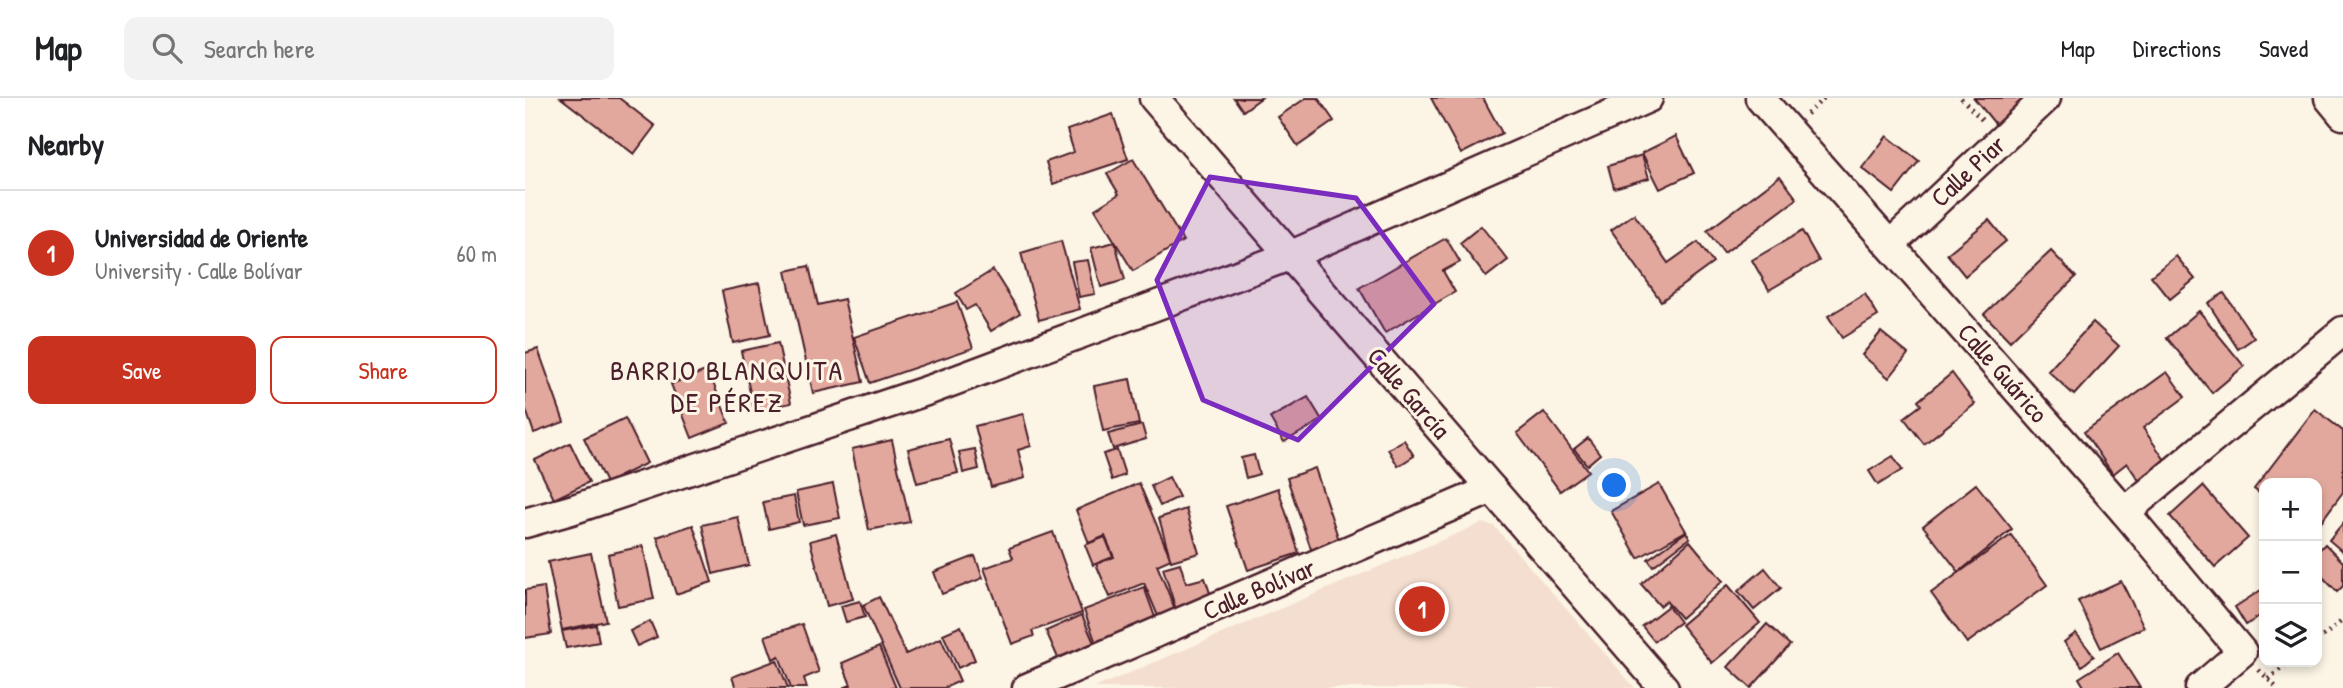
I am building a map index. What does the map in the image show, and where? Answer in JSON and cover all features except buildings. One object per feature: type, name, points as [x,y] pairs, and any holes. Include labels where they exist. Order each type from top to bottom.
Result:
[{"type":"street","name":"Calle García","points":[[1154,98],[1664,688]]},
{"type":"street","points":[[525,523],[932,389],[1289,256],[1649,98]]},
{"type":"street","name":"Calle Guárico","points":[[1761,98],[2126,512],[2242,652],[2200,688]]},
{"type":"street","name":"Calle Piar","points":[[1890,245],[2046,98]]},
{"type":"street","points":[[2329,98],[2343,115]]},
{"type":"street","points":[[2126,512],[2339,344]]},
{"type":"street","name":"Calle Bolívar","points":[[1027,688],[1492,489]]},
{"type":"path","points":[[2322,637],[2343,620]]},
{"type":"path","points":[[2269,679],[2284,667]]},
{"type":"highlighted area","points":[[1210,177],[1356,198],[1434,304],[1298,440],[1203,400],[1157,280]]},
{"type":"shaded area","points":[[1482,523],[1494,526],[1635,688],[1094,688]]},
{"type":"place","name":"Universidad de Oriente","points":[[1422,609]]},
{"type":"district","name":"BARRIO BLANQUITA DE PÉREZ","points":[[727,386]]}]
